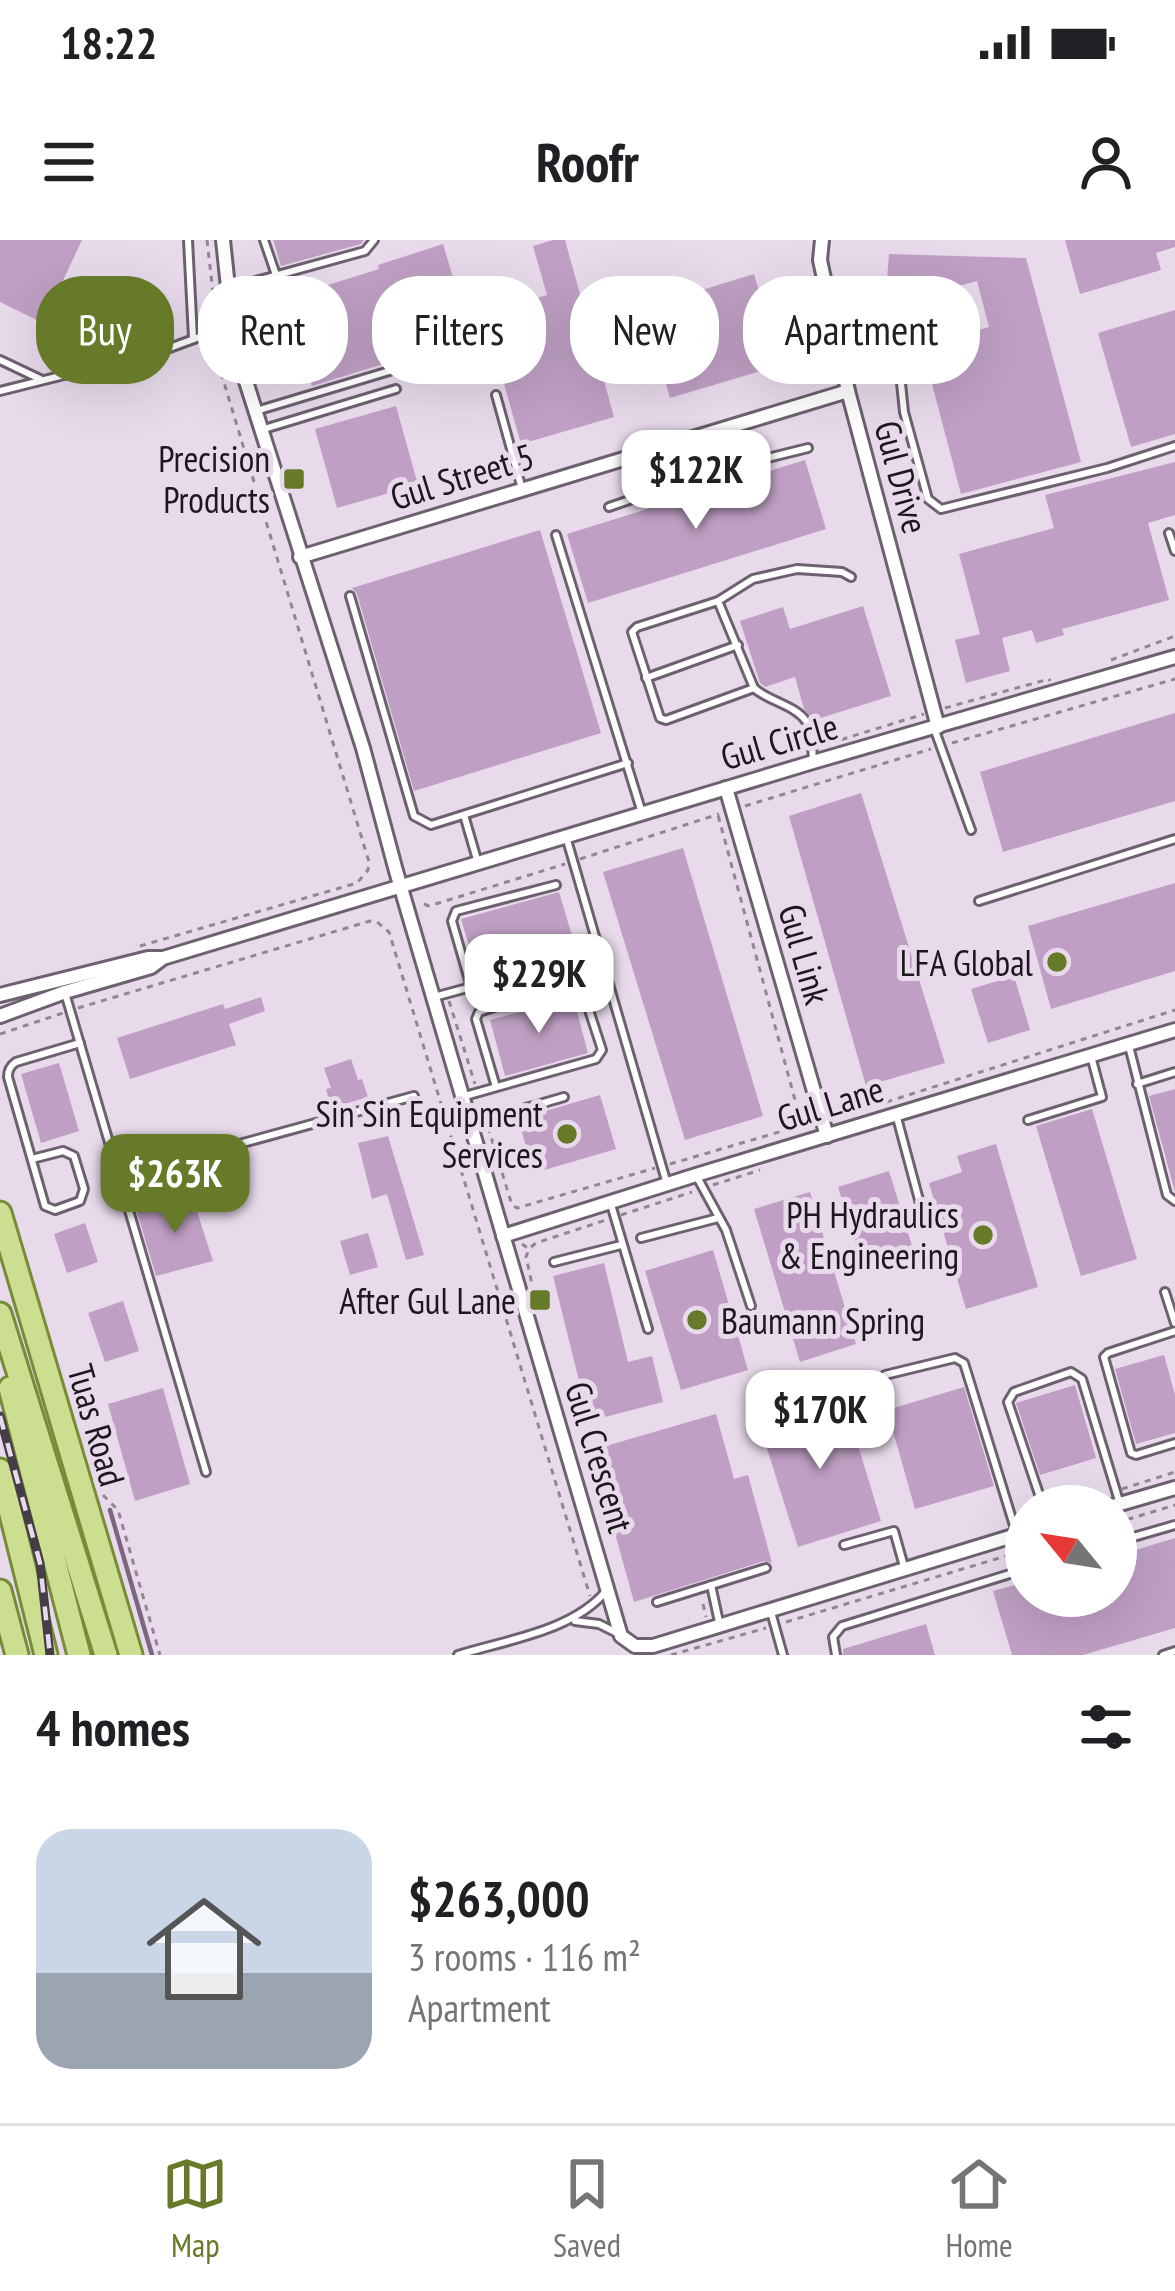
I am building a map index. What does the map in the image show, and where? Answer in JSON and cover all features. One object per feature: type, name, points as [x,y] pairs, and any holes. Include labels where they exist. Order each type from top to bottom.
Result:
[{"type":"main road","name":"Tuas Road","points":[[0,1213],[131,1655]]},
{"type":"main road","name":"Tuas Road","points":[[0,1314],[87,1591]]},
{"type":"main road","points":[[35,1333],[87,1591],[106,1655]]},
{"type":"main road","name":"Tuas Road","points":[[0,1335],[29,1471],[79,1655]]},
{"type":"main road","points":[[0,1470],[46,1655]]},
{"type":"main road","points":[[1,1602],[17,1654]]},
{"type":"main road","points":[[0,1642],[17,1654]]},
{"type":"street","points":[[224,240],[226,276]]},
{"type":"street","name":"Gul Drive","points":[[822,240],[823,276]]},
{"type":"street","points":[[246,384],[363,748],[401,887]]},
{"type":"street","name":"Gul Drive","points":[[846,384],[936,727]]},
{"type":"street","name":"Gul Street 5","points":[[300,557],[848,391]]},
{"type":"street","name":"Gul Circle","points":[[0,1016],[63,985],[148,958],[163,958],[1175,657]]},
{"type":"street","name":"Gul Link","points":[[726,788],[725,813],[825,1130]]},
{"type":"street","name":"Gul Crescent","points":[[401,887],[441,995],[470,1094],[471,1124],[621,1636]]},
{"type":"street","name":"Gul Circle","points":[[0,994],[63,985]]},
{"type":"street","name":"Gul Lane","points":[[503,1236],[825,1130],[896,1114],[1175,1030]]},
{"type":"street","points":[[1137,1499],[1175,1488]]},
{"type":"street","points":[[1,1602],[17,1584],[13,1526]]},
{"type":"street","points":[[621,1636],[645,1647],[719,1620],[773,1618],[1005,1539]]},
{"type":"lane","points":[[188,240],[193,339]]},
{"type":"lane","points":[[264,240],[276,275]]},
{"type":"lane","points":[[272,276],[365,251],[374,240]]},
{"type":"lane","points":[[174,346],[198,337]]},
{"type":"lane","points":[[0,360],[36,378]]},
{"type":"lane","points":[[256,411],[372,376]]},
{"type":"lane","points":[[0,392],[36,383]]},
{"type":"lane","points":[[901,384],[928,499],[941,509],[1175,446]]},
{"type":"lane","points":[[261,430],[396,389]]},
{"type":"lane","points":[[496,395],[522,489]]},
{"type":"lane","points":[[703,435],[711,472]]},
{"type":"lane","points":[[608,507],[711,472],[808,448]]},
{"type":"lane","points":[[1169,533],[1175,551]]},
{"type":"lane","points":[[556,536],[642,813]]},
{"type":"lane","points":[[754,688],[660,718],[632,632],[718,601],[753,579],[797,568],[851,577]]},
{"type":"lane","points":[[350,596],[414,816],[425,824],[628,763]]},
{"type":"lane","points":[[718,601],[754,688],[808,724],[813,762]]},
{"type":"lane","points":[[646,679],[738,645]]},
{"type":"lane","points":[[936,727],[971,830]]},
{"type":"lane","points":[[464,814],[478,863]]},
{"type":"lane","points":[[566,836],[667,1184]]},
{"type":"lane","points":[[979,902],[1175,838]]},
{"type":"lane","points":[[471,987],[453,924],[456,910],[556,885]]},
{"type":"lane","points":[[441,995],[552,965]]},
{"type":"lane","points":[[470,1094],[496,1087],[596,1059],[601,1055],[580,982],[479,1012],[476,1019],[496,1087]]},
{"type":"lane","points":[[63,985],[206,1472]]},
{"type":"lane","points":[[32,1159],[63,1151],[74,1156],[85,1189],[80,1201],[55,1210],[46,1207],[8,1077],[16,1062],[80,1043]]},
{"type":"lane","points":[[1128,1045],[1167,1195],[1175,1201]]},
{"type":"lane","points":[[1028,1120],[1102,1097],[1091,1056]]},
{"type":"lane","points":[[1137,1084],[1175,1072]]},
{"type":"lane","points":[[119,1177],[414,1096]]},
{"type":"lane","points":[[471,1124],[564,1096]]},
{"type":"lane","points":[[896,1114],[926,1226]]},
{"type":"lane","points":[[696,1175],[726,1230],[751,1306]]},
{"type":"lane","points":[[610,1201],[648,1329]]},
{"type":"lane","points":[[641,1238],[718,1218]]},
{"type":"lane","points":[[554,1262],[621,1245]]},
{"type":"lane","points":[[1166,1292],[1175,1327],[1104,1357],[1131,1453],[1175,1443]]},
{"type":"lane","points":[[885,1375],[955,1358],[964,1364],[1005,1486]]},
{"type":"lane","points":[[1035,1485],[1008,1402],[1014,1392],[1071,1372],[1082,1379],[1111,1485]]},
{"type":"lane","points":[[1137,1536],[1175,1525]]},
{"type":"lane","points":[[844,1545],[895,1531],[905,1570]]},
{"type":"lane","points":[[657,1602],[766,1568]]},
{"type":"lane","points":[[836,1655],[833,1637],[842,1626],[1005,1576]]},
{"type":"lane","points":[[711,1585],[719,1620]]},
{"type":"lane","points":[[458,1655],[571,1621],[608,1588]]},
{"type":"lane","points":[[773,1618],[783,1655]]},
{"type":"lane","points":[[571,1621],[599,1624],[621,1636]]},
{"type":"lane","points":[[1163,1655],[1175,1652]]},
{"type":"path","points":[[208,240],[212,276]]},
{"type":"path","points":[[134,948],[357,883],[368,870],[224,384]]},
{"type":"path","points":[[1115,675],[1110,658],[1175,636]]},
{"type":"path","points":[[424,904],[1175,679]]},
{"type":"path","points":[[486,1120],[512,1205],[518,1208],[786,1130],[794,1123],[799,1111],[725,813]]},
{"type":"path","points":[[0,1034],[370,921],[389,932],[593,1606]]},
{"type":"path","points":[[441,995],[470,1094]]},
{"type":"path","points":[[794,1123],[825,1130],[842,1108],[855,1112],[1175,1010]]},
{"type":"path","points":[[518,1208],[514,1216],[522,1244],[529,1249],[526,1257],[532,1287]]},
{"type":"path","points":[[99,1492],[118,1510],[160,1655]]},
{"type":"path","points":[[1137,1517],[1175,1505]]},
{"type":"path","points":[[671,1655],[773,1618],[1005,1556]]},
{"type":"path","points":[[707,1617],[719,1620]]},
{"type":"building","points":[[0,240],[82,240],[65,276],[36,276],[36,320],[0,302]]},
{"type":"building","points":[[273,240],[364,240],[281,266]]},
{"type":"building","points":[[565,240],[575,276],[570,276],[570,384],[605,384],[614,417],[521,444],[504,384],[546,384],[546,276],[542,276],[533,246]]},
{"type":"building","points":[[1065,240],[1175,240],[1175,247],[1156,253],[1161,270],[1080,294]]},
{"type":"building","points":[[443,244],[453,276],[372,276],[372,367],[348,375],[348,279],[379,269],[378,265]]},
{"type":"building","points":[[889,254],[1026,258],[1081,462],[961,494],[932,384],[980,384],[980,330],[989,327],[980,276],[887,276]]},
{"type":"building","points":[[743,277],[743,376],[719,383],[719,285]]},
{"type":"building","points":[[1175,310],[1175,434],[1131,447],[1098,333]]},
{"type":"building","points":[[666,384],[717,384],[670,398]]},
{"type":"building","points":[[396,406],[418,485],[337,508],[315,429]]},
{"type":"building","points":[[805,460],[826,529],[588,603],[567,534]]},
{"type":"building","points":[[1175,462],[1175,515],[1148,523],[1169,600],[1062,629],[1064,635],[1036,643],[1032,630],[1002,638],[1010,671],[966,683],[955,640],[980,634],[959,554],[1054,528],[1045,495]]},
{"type":"building","points":[[540,530],[601,733],[414,791],[352,588]]},
{"type":"building","points":[[863,606],[891,696],[814,720],[804,709],[795,677],[765,687],[760,683],[740,621],[783,607],[790,629]]},
{"type":"building","points":[[1175,713],[1175,801],[1003,852],[980,772]]},
{"type":"building","points":[[861,793],[945,1063],[866,1086],[789,816]]},
{"type":"building","points":[[683,848],[763,1116],[685,1140],[603,872]]},
{"type":"building","points":[[1175,883],[1175,971],[1051,1009],[1028,926]]},
{"type":"building","points":[[559,892],[581,966],[560,972],[554,953],[478,976],[461,919]]},
{"type":"building","points":[[1014,976],[1030,1030],[988,1043],[971,989]]},
{"type":"building","points":[[261,997],[265,1011],[229,1024],[236,1045],[130,1079],[117,1038],[223,1004],[225,1009]]},
{"type":"building","points":[[573,997],[588,1053],[505,1076],[490,1020]]},
{"type":"building","points":[[351,1059],[368,1097],[331,1108],[324,1068]]},
{"type":"building","points":[[59,1063],[79,1131],[41,1143],[21,1074]]},
{"type":"building","points":[[1175,1089],[1175,1192],[1149,1096]]},
{"type":"building","name":"Sin Sin Equipment Services","points":[[600,1095],[616,1149],[534,1173],[518,1119]]},
{"type":"building","points":[[1092,1109],[1137,1259],[1081,1276],[1036,1126]]},
{"type":"building","points":[[388,1136],[424,1255],[406,1260],[387,1194],[372,1199],[358,1143]]},
{"type":"building","name":"PH Hydraulics & Engineering","points":[[996,1144],[1038,1287],[966,1309],[929,1183],[962,1172],[957,1156]]},
{"type":"building","points":[[889,1171],[913,1249],[863,1266],[838,1187]]},
{"type":"building","points":[[810,1192],[856,1344],[800,1362],[754,1209]]},
{"type":"building","points":[[192,1196],[213,1261],[156,1276],[137,1212]]},
{"type":"building","points":[[85,1223],[98,1262],[67,1273],[54,1234]]},
{"type":"building","points":[[368,1233],[378,1267],[350,1275],[340,1241]]},
{"type":"building","name":"Baumann Spring","points":[[713,1250],[748,1370],[681,1390],[645,1271]]},
{"type":"building","points":[[604,1263],[628,1362],[652,1356],[663,1402],[589,1421],[553,1276]]},
{"type":"building","points":[[123,1301],[139,1351],[105,1362],[88,1313]]},
{"type":"building","points":[[1164,1355],[1175,1395],[1175,1433],[1136,1444],[1115,1369]]},
{"type":"building","points":[[1075,1385],[1096,1458],[1040,1475],[1016,1403]]},
{"type":"building","points":[[964,1387],[994,1486],[915,1509],[887,1410]]},
{"type":"building","points":[[163,1388],[190,1484],[135,1501],[108,1404]]},
{"type":"building","points":[[843,1396],[881,1521],[798,1547],[759,1423]]},
{"type":"building","points":[[716,1414],[734,1479],[748,1475],[772,1563],[764,1561],[634,1602],[592,1450]]},
{"type":"building","points":[[1175,1538],[1175,1628],[1083,1655],[1012,1655],[993,1591],[1005,1588],[1005,1617],[1137,1617],[1137,1550]]},
{"type":"building","points":[[926,1624],[935,1655],[843,1655],[843,1649]]},
{"type":"waterway","points":[[110,1510],[152,1655]]},
{"type":"railway","points":[[0,1416],[40,1563],[50,1655]]},
{"type":"place","name":"Precision Products","points":[[294,479]]},
{"type":"place","name":"LFA Global","points":[[1057,962]]},
{"type":"place","name":"Sin Sin Equipment Services","points":[[567,1134]]},
{"type":"place","name":"PH Hydraulics & Engineering","points":[[983,1235]]},
{"type":"place","name":"After Gul Lane","points":[[540,1300]]},
{"type":"place","name":"Baumann Spring","points":[[697,1320]]}]
